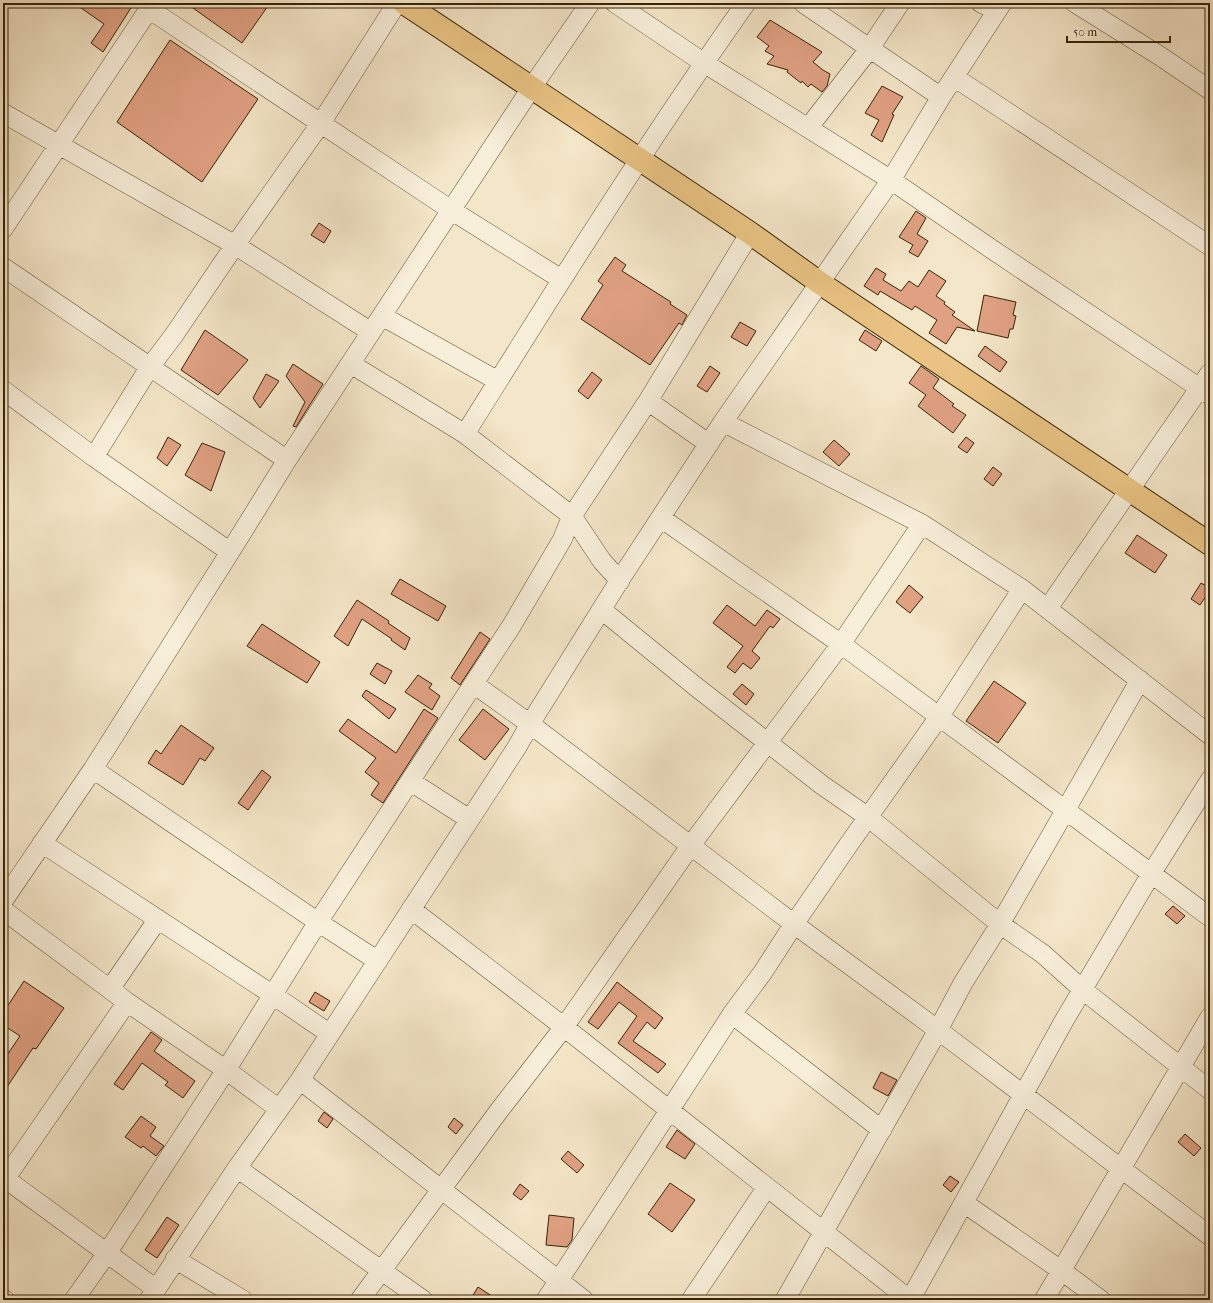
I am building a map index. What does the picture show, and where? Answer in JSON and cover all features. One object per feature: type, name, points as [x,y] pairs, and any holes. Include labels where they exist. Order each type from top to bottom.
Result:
[{"type":"highway","points":[[404,3],[750,233],[820,283],[1210,544]]},
{"type":"street","points":[[94,457],[149,368],[174,335],[321,123],[397,3]]},
{"type":"street","points":[[3,901],[93,769],[287,460],[532,87],[590,3]]},
{"type":"street","points":[[615,3],[704,63],[891,180],[993,250],[1207,385],[1129,490],[1048,608]]},
{"type":"street","points":[[465,434],[561,279],[639,159],[746,3]]},
{"type":"street","points":[[803,3],[941,97]]},
{"type":"street","points":[[808,128],[870,48],[900,3]]},
{"type":"street","points":[[1075,3],[1160,56],[1210,90]]},
{"type":"street","points":[[3,229],[151,6],[451,210],[561,279]]},
{"type":"street","points":[[128,1002],[4,1178],[106,1253],[152,1295],[237,1168],[300,1080],[378,961],[517,747],[620,581],[723,422],[891,180],[954,77],[994,6]]},
{"type":"street","points":[[954,77],[1210,246]]},
{"type":"street","points":[[3,113],[235,245],[371,332]]},
{"type":"street","points":[[74,1300],[226,1070],[318,922],[512,625],[562,540],[572,516],[648,401],[750,233]]},
{"type":"street","points":[[3,268],[287,460]]},
{"type":"street","points":[[382,316],[498,381]]},
{"type":"street","points":[[351,364],[465,434],[572,516],[602,561],[620,581]]},
{"type":"street","points":[[3,390],[94,457],[230,552]]},
{"type":"street","points":[[648,401],[709,444]]},
{"type":"street","points":[[723,422],[922,524],[1048,608],[1140,680],[1208,729]]},
{"type":"street","points":[[661,518],[841,644],[1210,917]]},
{"type":"street","points":[[360,1300],[442,1188],[564,1027],[691,846],[841,644],[922,524]]},
{"type":"street","points":[[546,1300],[732,1014],[763,972],[794,924],[939,717],[1022,590]]},
{"type":"street","points":[[602,610],[695,686],[822,785],[868,817],[1000,924],[1043,954],[1083,990],[1180,1068],[1210,1090]]},
{"type":"street","points":[[785,1300],[882,1130],[963,983],[1000,924],[1140,680]]},
{"type":"street","points":[[474,684],[530,724],[1210,1236]]},
{"type":"street","points":[[93,769],[378,961]]},
{"type":"street","points":[[411,909],[564,1027],[910,1300],[1024,1096],[1065,1019],[1151,874],[1210,780]]},
{"type":"street","points":[[410,781],[469,819]]},
{"type":"street","points":[[42,843],[330,1034]]},
{"type":"street","points":[[3,910],[128,1002],[279,1109]]},
{"type":"street","points":[[110,989],[158,919]]},
{"type":"street","points":[[732,1014],[882,1130]]},
{"type":"street","points":[[1044,1300],[1210,1017]]},
{"type":"street","points":[[300,1080],[442,1188],[584,1300]]},
{"type":"street","points":[[237,1168],[423,1300]]},
{"type":"street","points":[[691,1300],[767,1187]]},
{"type":"street","points":[[964,1202],[1101,1300]]},
{"type":"street","points":[[175,1259],[243,1300]]},
{"type":"building","points":[[74,3],[134,3],[103,52],[91,43],[104,24]]},
{"type":"building","points":[[186,3],[270,3],[242,43]]},
{"type":"building","points":[[770,20],[822,52],[813,62],[830,74],[827,86],[822,92],[811,84],[808,87],[802,81],[801,83],[787,72],[788,70],[767,64],[774,56],[765,51],[769,46],[757,37]]},
{"type":"building","points":[[170,40],[258,99],[202,182],[117,122]]},
{"type":"building","points":[[882,86],[903,97],[892,114],[894,115],[882,142],[871,135],[879,120],[865,113]]},
{"type":"building","points":[[916,211],[926,218],[917,234],[928,241],[918,257],[909,252],[913,245],[899,237]]},
{"type":"building","points":[[319,223],[331,231],[324,243],[311,235]]},
{"type":"building","points":[[615,257],[626,265],[622,271],[671,302],[670,304],[687,315],[682,325],[679,323],[650,365],[581,319],[603,285],[598,281]]},
{"type":"building","points":[[876,268],[886,274],[883,280],[901,291],[909,281],[918,287],[929,270],[946,281],[936,296],[945,302],[944,304],[955,312],[952,315],[975,331],[957,327],[946,344],[929,333],[937,320],[915,306],[912,310],[880,291],[878,295],[864,286]]},
{"type":"building","points":[[984,295],[1016,302],[1013,315],[1016,316],[1013,329],[1010,329],[1008,338],[977,331]]},
{"type":"building","points":[[740,322],[756,331],[747,346],[731,337]]},
{"type":"building","points":[[205,330],[248,360],[218,395],[181,370]]},
{"type":"building","points":[[865,330],[882,341],[876,351],[859,340]]},
{"type":"building","points":[[985,346],[1007,362],[1000,372],[978,356]]},
{"type":"building","points":[[293,364],[323,384],[296,427],[293,426],[305,402],[286,376]]},
{"type":"building","points":[[710,366],[720,373],[707,392],[697,386]]},
{"type":"building","points":[[921,366],[939,379],[933,388],[954,404],[952,406],[966,415],[953,433],[918,406],[926,395],[909,383]]},
{"type":"building","points":[[592,372],[602,380],[588,399],[578,391]]},
{"type":"building","points":[[266,374],[279,381],[260,408],[253,398]]},
{"type":"building","points":[[168,437],[181,445],[167,466],[157,458]]},
{"type":"building","points":[[966,437],[974,443],[967,453],[958,447]]},
{"type":"building","points":[[834,440],[850,454],[839,466],[823,452]]},
{"type":"building","points":[[202,443],[225,452],[211,491],[185,475]]},
{"type":"building","points":[[993,467],[1002,474],[993,486],[984,479]]},
{"type":"building","points":[[1137,535],[1167,555],[1155,573],[1125,553]]},
{"type":"building","points":[[400,579],[446,606],[438,621],[391,594]]},
{"type":"building","points":[[1201,583],[1210,588],[1210,590],[1200,605],[1191,599]]},
{"type":"building","points":[[909,585],[923,597],[910,613],[896,602]]},
{"type":"building","points":[[357,600],[389,621],[388,623],[410,638],[405,650],[391,640],[392,639],[362,619],[348,646],[334,636]]},
{"type":"building","points":[[727,605],[755,626],[767,610],[780,619],[773,628],[770,626],[752,651],[760,658],[751,669],[743,663],[735,673],[727,667],[743,646],[713,623]]},
{"type":"building","points":[[262,624],[320,662],[307,683],[247,646]]},
{"type":"building","points":[[480,632],[490,639],[460,685],[451,678]]},
{"type":"building","points":[[377,663],[392,671],[385,684],[370,674]]},
{"type":"building","points":[[418,675],[432,684],[429,688],[440,696],[432,710],[405,692]]},
{"type":"building","points":[[994,681],[1026,703],[998,743],[966,721]]},
{"type":"building","points":[[742,684],[754,694],[746,705],[733,694]]},
{"type":"building","points":[[366,690],[396,709],[389,719],[362,696]]},
{"type":"building","points":[[424,709],[438,718],[383,803],[371,795],[379,783],[365,772],[376,758],[339,731],[348,719],[396,753]]},
{"type":"building","points":[[483,709],[509,729],[485,760],[459,740]]},
{"type":"building","points":[[181,725],[214,748],[205,761],[200,758],[183,785],[148,763],[156,750],[161,754]]},
{"type":"building","points":[[262,770],[271,777],[248,810],[238,803]]},
{"type":"building","points":[[1173,906],[1185,916],[1177,924],[1165,914]]},
{"type":"building","points":[[24,981],[64,1008],[36,1049],[33,1048],[3,1093],[3,1061],[20,1036],[3,1025],[3,1013]]},
{"type":"building","points":[[617,982],[663,1018],[655,1029],[647,1022],[633,1041],[666,1064],[658,1073],[618,1043],[637,1016],[619,1002],[598,1029],[588,1022]]},
{"type":"building","points":[[315,992],[330,1001],[324,1011],[309,1002]]},
{"type":"building","points":[[151,1032],[162,1040],[154,1051],[195,1081],[183,1098],[165,1085],[168,1082],[142,1063],[123,1090],[114,1084]]},
{"type":"building","points":[[881,1072],[897,1080],[888,1096],[873,1088]]},
{"type":"building","points":[[324,1112],[333,1119],[327,1128],[318,1121]]},
{"type":"building","points":[[141,1116],[156,1127],[150,1136],[164,1146],[156,1156],[143,1146],[141,1148],[125,1137]]},
{"type":"building","points":[[454,1118],[463,1125],[456,1134],[448,1127]]},
{"type":"building","points":[[677,1130],[695,1144],[685,1159],[666,1147]]},
{"type":"building","points":[[1185,1134],[1201,1148],[1194,1156],[1178,1142]]},
{"type":"building","points":[[568,1151],[584,1165],[577,1173],[561,1159]]},
{"type":"building","points":[[950,1176],[959,1182],[951,1192],[943,1185]]},
{"type":"building","points":[[670,1183],[695,1200],[672,1232],[648,1214]]},
{"type":"building","points":[[520,1184],[529,1191],[521,1200],[513,1194]]},
{"type":"building","points":[[549,1215],[574,1218],[572,1240],[567,1247],[546,1245]]},
{"type":"building","points":[[167,1217],[179,1225],[157,1258],[145,1250]]},
{"type":"building","points":[[478,1287],[498,1300],[470,1300]]}]
